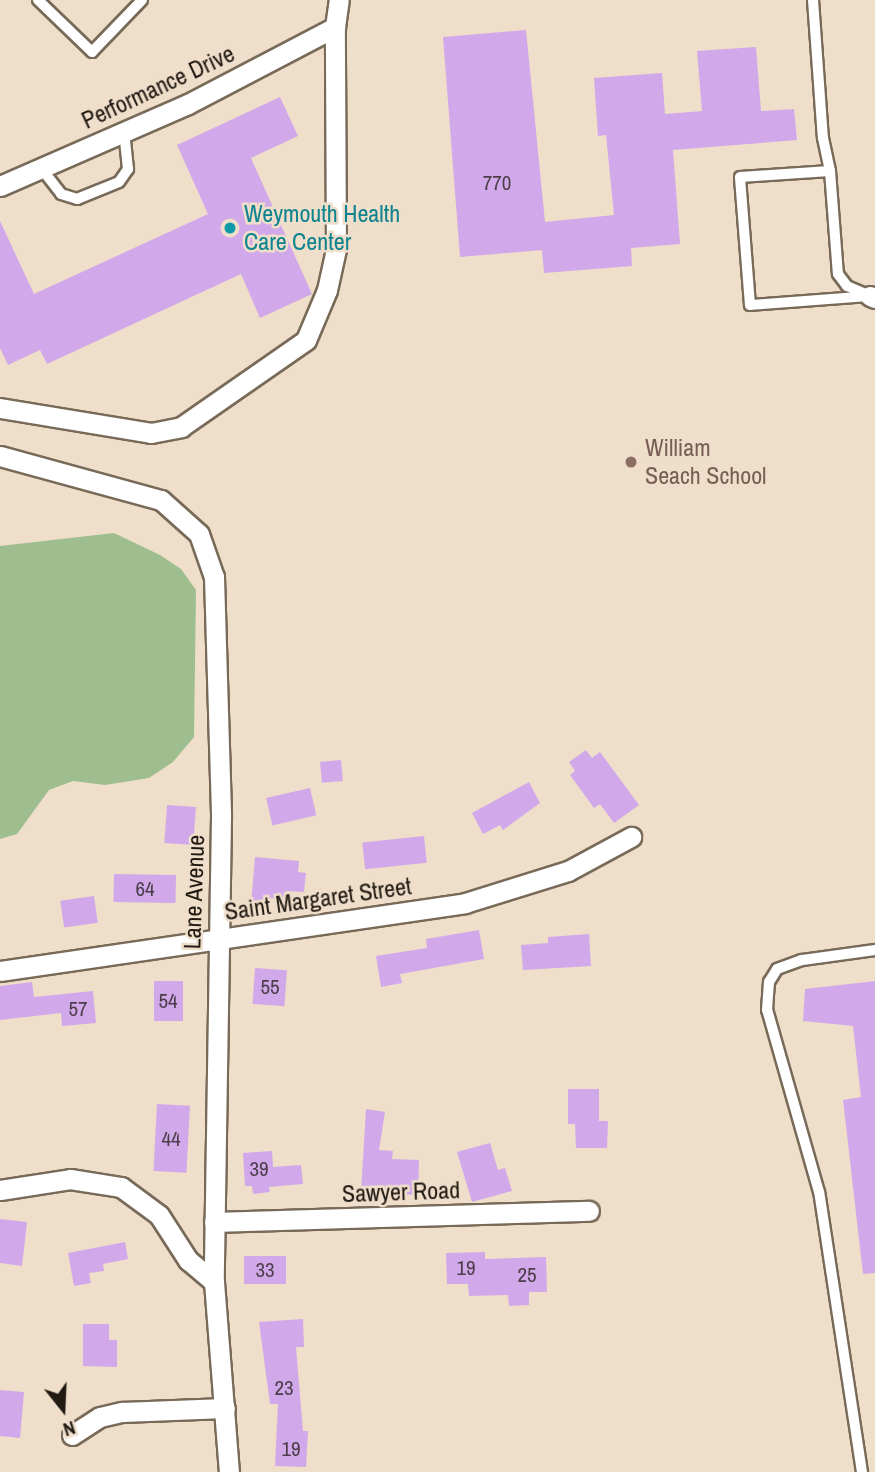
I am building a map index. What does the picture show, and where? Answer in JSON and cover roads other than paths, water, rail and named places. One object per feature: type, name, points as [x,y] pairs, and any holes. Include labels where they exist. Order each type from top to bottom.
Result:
[{"type":"street","points":[[0,408],[151,433],[181,427],[306,340],[327,290],[336,249],[335,27],[339,0]]},
{"type":"street","name":"Performance Drive","points":[[0,186],[188,104],[335,27]]},
{"type":"street","name":"Lane Avenue","points":[[0,456],[161,500],[199,534],[214,577],[219,635],[214,1282],[229,1472]]},
{"type":"street","name":"Saint Margaret Street","points":[[0,971],[465,903],[518,890],[568,871],[631,836]]},
{"type":"street","points":[[0,1190],[70,1179],[121,1187],[159,1214],[188,1260],[214,1282]]},
{"type":"street","name":"Sawyer Road","points":[[214,1222],[589,1211]]},
{"type":"street","points":[[72,1435],[100,1417],[122,1412],[225,1408]]},
{"type":"lane","points":[[38,0],[92,52],[142,0]]},
{"type":"lane","points":[[813,0],[823,138],[830,171],[838,274],[846,286],[872,297]]},
{"type":"lane","points":[[41,168],[61,194],[77,199],[120,182],[128,169],[124,132]]},
{"type":"lane","points":[[830,171],[740,177],[750,305],[872,297]]},
{"type":"lane","points":[[862,1472],[819,1192],[767,1010],[769,982],[777,969],[802,960],[875,950]]},
{"type":"place","name":"Weymouth Health Care Center","points":[[230,228]]},
{"type":"place","name":"William Seach School","points":[[631,462]]}]
